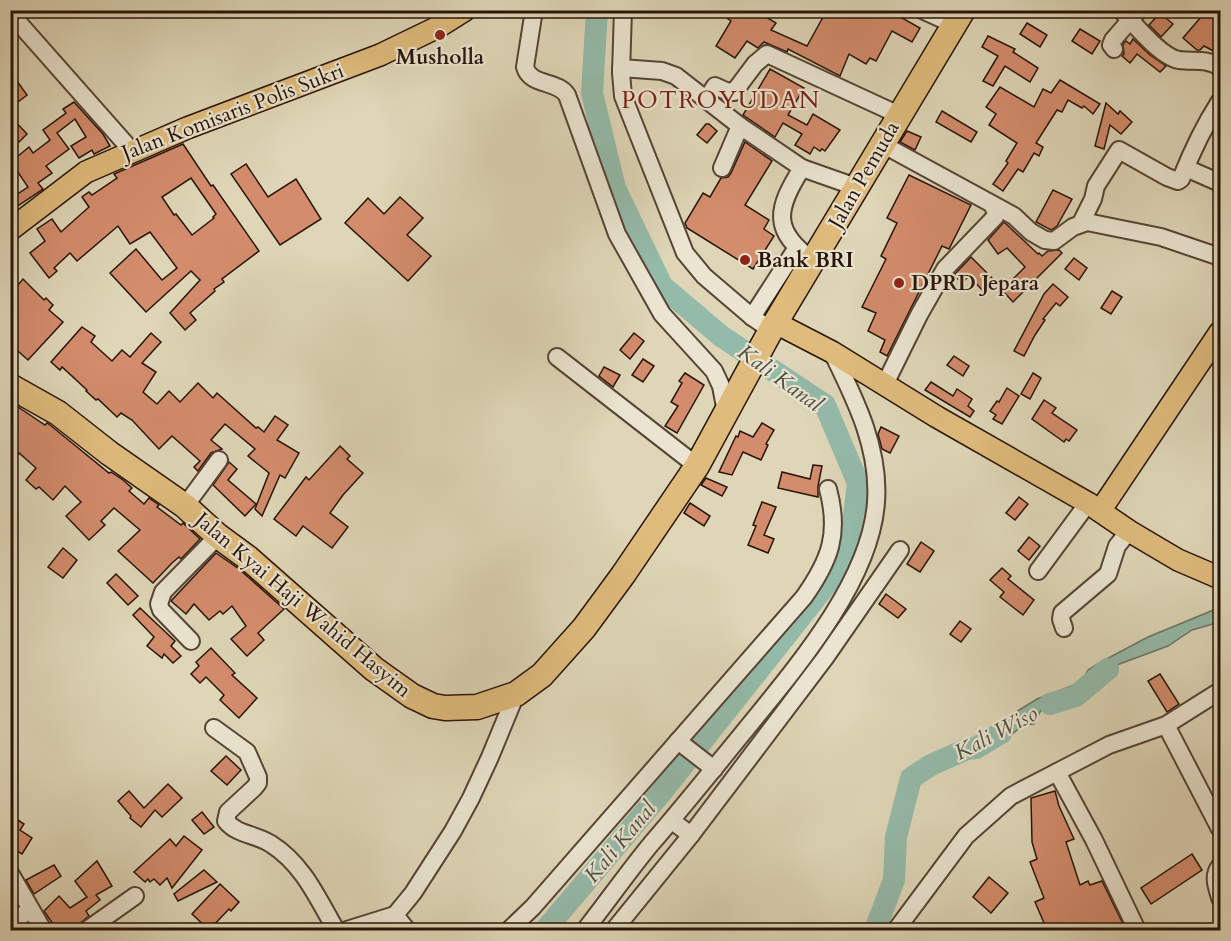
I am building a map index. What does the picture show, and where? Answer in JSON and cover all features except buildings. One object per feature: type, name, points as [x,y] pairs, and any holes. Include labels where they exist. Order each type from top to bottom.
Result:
[{"type":"highway","name":"Jalan Pemuda","points":[[729,406],[766,328],[805,255],[856,187],[959,18]]},
{"type":"highway","name":"Jalan Kyai Haji Wahid Hasyim","points":[[10,386],[58,413],[109,453],[185,506],[374,669],[412,696],[433,706],[445,708],[477,707],[516,694],[542,675],[584,628],[623,575],[697,466],[729,406]]},
{"type":"main road","name":"Jalan Komisaris Polis Sukri","points":[[10,230],[86,172],[132,151],[380,55],[438,27],[462,11]]},
{"type":"main road","points":[[766,328],[832,352],[937,417],[1094,507],[1178,560],[1221,578]]},
{"type":"main road","points":[[1094,507],[1218,342]]},
{"type":"street","points":[[534,10],[525,67],[527,73],[543,82],[558,86],[567,95],[617,234],[662,314],[714,371],[729,406]]},
{"type":"street","points":[[623,10],[621,85],[628,112],[685,253],[704,276],[766,328]]},
{"type":"street","points":[[922,10],[959,18]]},
{"type":"street","points":[[10,12],[132,151]]},
{"type":"street","points":[[1114,49],[1111,45],[1113,40],[1130,14],[1157,46],[1175,59],[1210,61],[1221,67]]},
{"type":"street","points":[[706,100],[716,86],[734,92],[755,64],[767,54],[899,115]]},
{"type":"street","points":[[621,68],[662,71],[676,76],[740,126],[802,168],[856,187]]},
{"type":"street","points":[[882,144],[1014,216],[1031,232],[1045,240],[1054,241],[1081,223],[1094,199],[1096,186],[1119,150],[1167,177],[1179,181],[1205,124],[1221,101]]},
{"type":"street","points":[[722,168],[740,126]]},
{"type":"street","points":[[802,168],[788,189],[782,216],[786,236],[805,255]]},
{"type":"street","points":[[1186,168],[1221,183]]},
{"type":"street","points":[[885,384],[945,269],[991,222],[996,213],[993,206]]},
{"type":"street","points":[[1081,223],[1104,225],[1161,237],[1221,257]]},
{"type":"street","points":[[585,930],[650,846],[792,672],[831,616],[859,568],[872,534],[877,501],[872,449],[851,390],[832,352]]},
{"type":"street","points":[[556,357],[697,466]]},
{"type":"street","points":[[185,506],[219,460]]},
{"type":"street","points":[[509,930],[533,907],[815,582],[829,552],[834,525],[834,511],[828,489]]},
{"type":"street","points":[[1038,571],[1094,507]]},
{"type":"street","points":[[1064,628],[1062,613],[1108,574],[1117,546],[1129,531]]},
{"type":"street","points":[[191,641],[161,610],[160,599],[163,592],[218,536]]},
{"type":"street","points":[[614,930],[691,835],[825,658],[900,550]]},
{"type":"street","points":[[347,930],[395,915],[413,893],[466,807],[516,694]]},
{"type":"street","points":[[896,930],[966,836],[1011,796],[1109,745],[1166,725],[1219,697]]},
{"type":"street","points":[[1166,725],[1221,829]]},
{"type":"street","points":[[214,728],[248,752],[258,777],[258,783],[254,788],[228,812],[226,821],[235,831],[270,843],[291,859],[304,875],[336,930]]},
{"type":"street","points":[[678,741],[713,769]]},
{"type":"street","points":[[1057,772],[1094,840],[1137,930]]},
{"type":"street","points":[[672,821],[691,835]]},
{"type":"street","points":[[1221,866],[1216,874],[1215,882],[1221,898]]},
{"type":"street","points":[[10,873],[43,930]]},
{"type":"street","points":[[87,930],[135,896]]},
{"type":"street","points":[[10,925],[30,909]]},
{"type":"street","points":[[395,915],[407,930]]},
{"type":"water","points":[[1220,605],[1220,622],[1192,630],[1168,646],[1114,666],[1079,692],[1077,702],[1060,709],[1041,710],[1034,724],[1023,725],[1011,735],[1000,737],[982,750],[976,748],[980,739],[1037,699],[1082,682],[1088,670],[1101,662],[1148,637],[1216,609]]},
{"type":"waterway","name":"Kali Kanal","points":[[545,930],[661,793],[849,556],[858,483],[825,405],[721,336],[662,286],[615,188],[592,93],[597,10]]},
{"type":"waterway","name":"Kali Wiso","points":[[1050,704],[1076,696],[1108,669]]},
{"type":"waterway","name":"Kali Wiso","points":[[875,930],[894,880],[896,837],[911,778],[931,765],[967,749],[976,748],[1001,733]]},
{"type":"place","name":"Musholla","points":[[440,35]]},
{"type":"place","name":"Bank BRI","points":[[745,260]]},
{"type":"place","name":"DPRD Jepara","points":[[899,283]]},
{"type":"district","name":"POTROYUDAN","points":[[721,100]]}]
